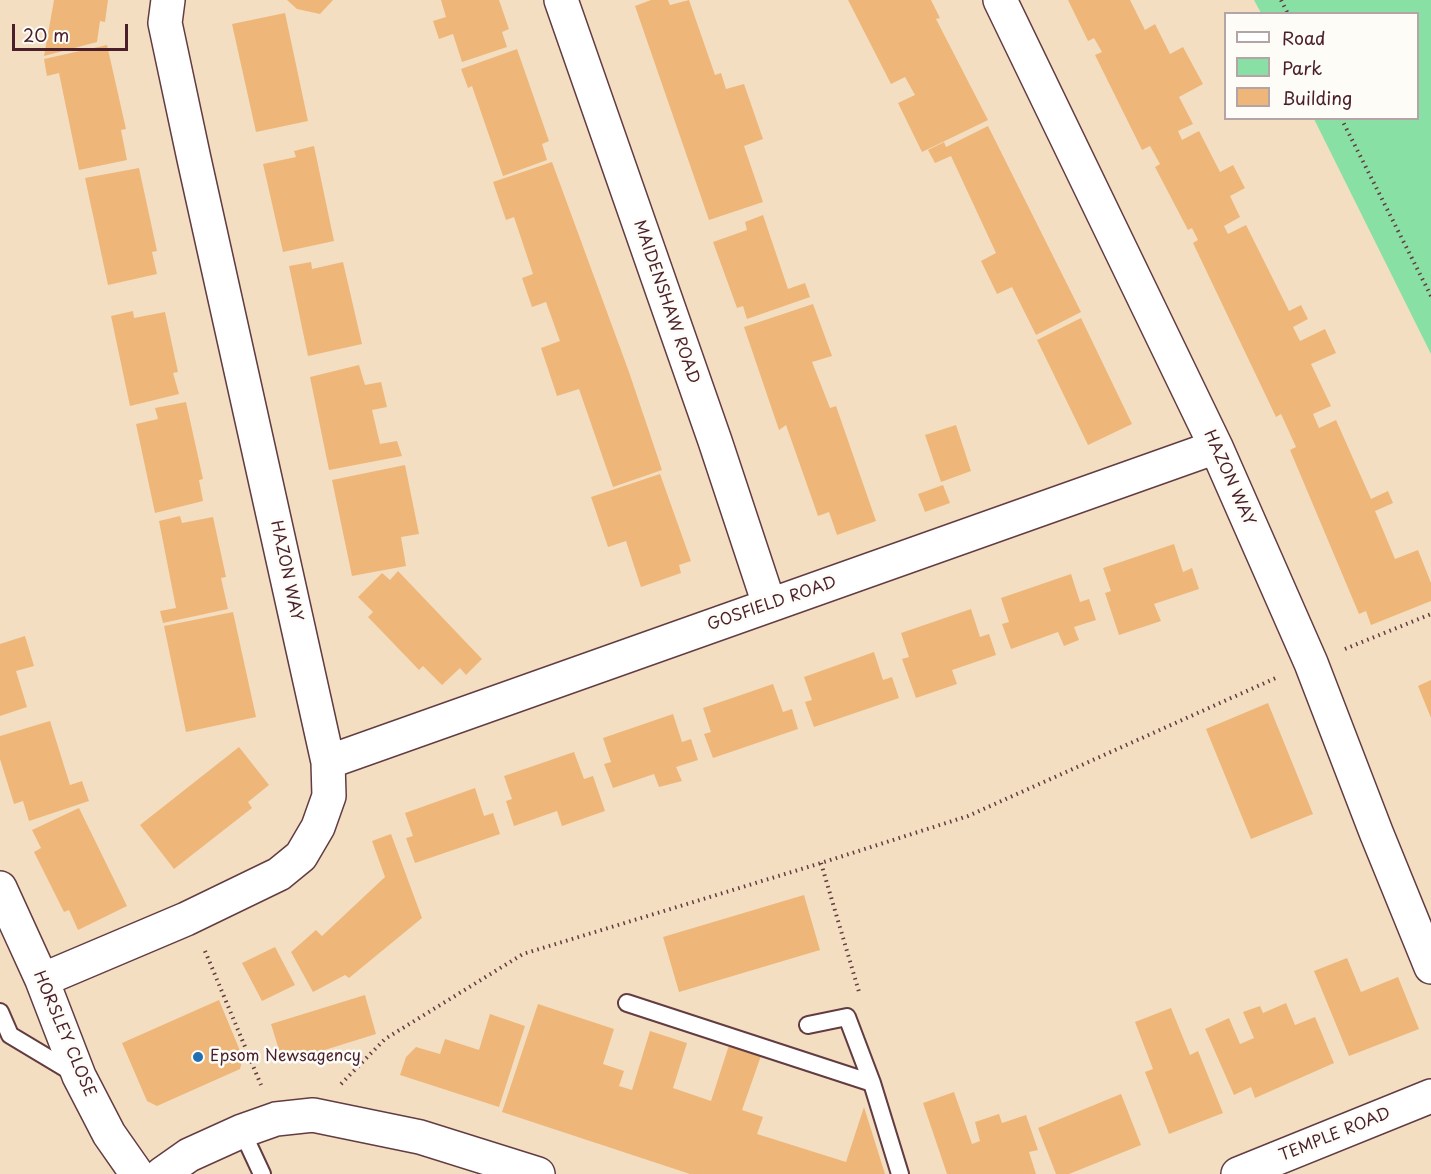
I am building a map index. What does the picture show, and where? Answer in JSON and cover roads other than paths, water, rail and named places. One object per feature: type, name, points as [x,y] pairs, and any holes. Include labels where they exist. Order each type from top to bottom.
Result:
[{"type":"street","name":"HAZON WAY","points":[[42,981],[190,917],[279,874],[301,856],[318,827],[329,796],[328,762],[165,23],[168,0]]},
{"type":"street","name":"MAIDENSHAW ROAD","points":[[561,0],[770,604]]},
{"type":"street","name":"HAZON WAY","points":[[1000,0],[1216,447],[1311,663],[1431,967]]},
{"type":"street","name":"GOSFIELD ROAD","points":[[328,762],[1216,447]]},
{"type":"street","name":"HORSLEY CLOSE","points":[[0,888],[42,981],[78,1076],[109,1134],[136,1174]]},
{"type":"street","name":"TEMPLE ROAD","points":[[1238,1174],[1431,1096]]},
{"type":"street","points":[[162,1174],[189,1155],[242,1131],[276,1119],[313,1115],[420,1137],[538,1174]]},
{"type":"lane","points":[[627,1003],[872,1083]]},
{"type":"lane","points":[[0,1012],[10,1035],[78,1076]]},
{"type":"lane","points":[[808,1025],[847,1017],[872,1083],[900,1174]]},
{"type":"lane","points":[[242,1131],[262,1174]]},
{"type":"place","name":"Epsom Newsagency","points":[[198,1057]]}]
